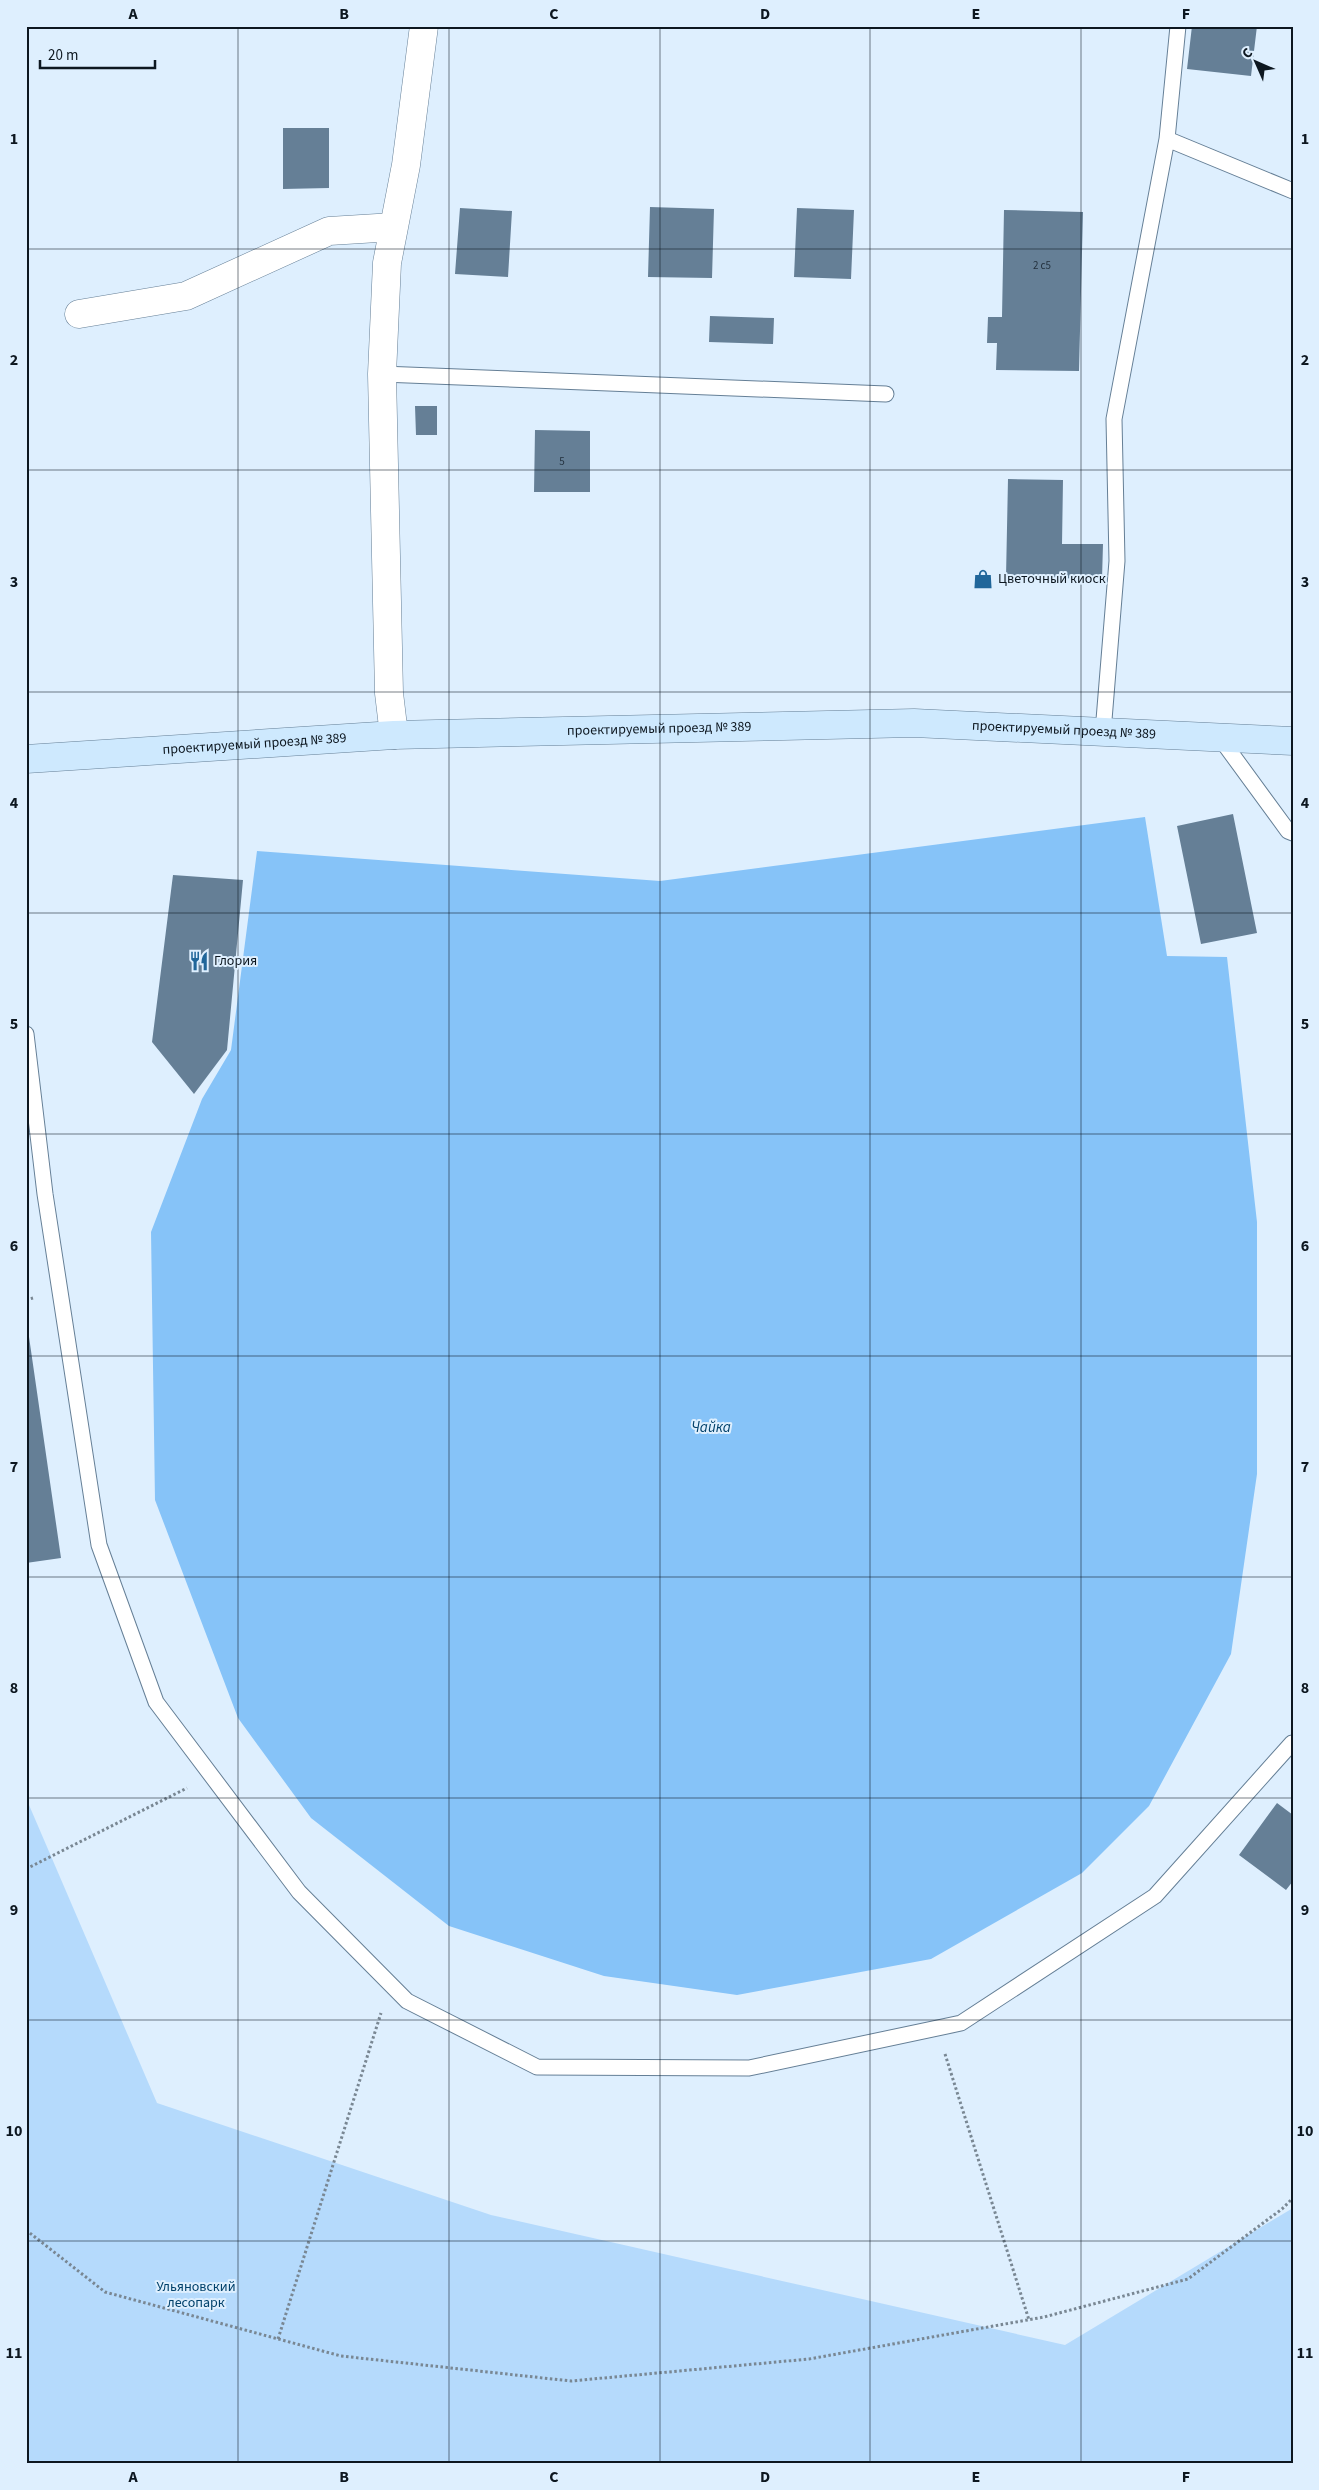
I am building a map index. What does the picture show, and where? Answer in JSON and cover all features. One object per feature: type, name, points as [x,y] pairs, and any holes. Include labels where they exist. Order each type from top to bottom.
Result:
[{"type":"main road","name":"проектируемый проезд № 389","points":[[26,759],[394,735],[914,723],[1293,741]]},
{"type":"street","points":[[394,735],[389,693],[382,374],[387,263],[406,165],[424,26]]},
{"type":"street","points":[[79,314],[186,296],[329,231],[394,227]]},
{"type":"lane","points":[[1103,732],[1118,561],[1114,419],[1167,139],[1178,26]]},
{"type":"lane","points":[[1167,139],[1293,191]]},
{"type":"lane","points":[[382,374],[886,394]]},
{"type":"lane","points":[[1220,738],[1288,831],[1293,833]]},
{"type":"lane","points":[[26,1034],[45,1194],[99,1545],[156,1702],[299,1892],[407,2001],[537,2067],[749,2068],[961,2023],[1155,1896],[1292,1743],[1293,1729]]},
{"type":"path","points":[[26,1868],[212,1776]]},
{"type":"path","points":[[278,2339],[390,1984]]},
{"type":"path","points":[[937,2028],[1029,2320]]},
{"type":"path","points":[[26,2230],[105,2292],[341,2356],[571,2381],[809,2360],[1029,2320],[1188,2279],[1282,2209],[1293,2198]]},
{"type":"green space","name":"Ульяновский лесопарк","points":[[26,1798],[157,2103],[491,2215],[1065,2345],[1293,2208],[1293,2464],[26,2464]]},
{"type":"water","name":"Чайка","points":[[1145,817],[1167,956],[1227,957],[1257,1222],[1257,1474],[1231,1654],[1149,1806],[1082,1873],[931,1959],[737,1995],[604,1976],[449,1926],[311,1818],[238,1718],[155,1500],[151,1232],[202,1099],[231,1050],[257,851],[660,881]]},
{"type":"building","points":[[1192,26],[1257,26],[1251,76],[1187,69]]},
{"type":"building","points":[[283,128],[329,128],[329,188],[283,189]]},
{"type":"building","points":[[650,207],[714,209],[712,278],[648,277]]},
{"type":"building","points":[[460,208],[512,211],[508,277],[455,274]]},
{"type":"building","points":[[797,208],[854,210],[851,279],[794,277]]},
{"type":"building","points":[[1004,210],[1083,212],[1079,371],[996,370],[997,343],[987,343],[988,317],[1002,317]]},
{"type":"building","points":[[710,316],[774,318],[773,344],[709,342]]},
{"type":"building","points":[[415,406],[437,406],[437,435],[416,435]]},
{"type":"building","points":[[535,430],[590,431],[590,492],[534,492]]},
{"type":"building","points":[[1008,479],[1063,480],[1062,544],[1103,544],[1102,579],[1006,577]]},
{"type":"building","points":[[1233,814],[1257,933],[1201,944],[1177,826]]},
{"type":"building","name":"Глория","points":[[173,875],[243,880],[227,1050],[194,1094],[152,1042]]},
{"type":"building","points":[[26,1330],[28,1330],[61,1558],[26,1563]]},
{"type":"building","points":[[1277,1803],[1293,1815],[1293,1881],[1286,1890],[1239,1855]]},
{"type":"place","name":"Цветочный киоск","points":[[983,579]]},
{"type":"place","name":"Глория","points":[[199,961]]}]
